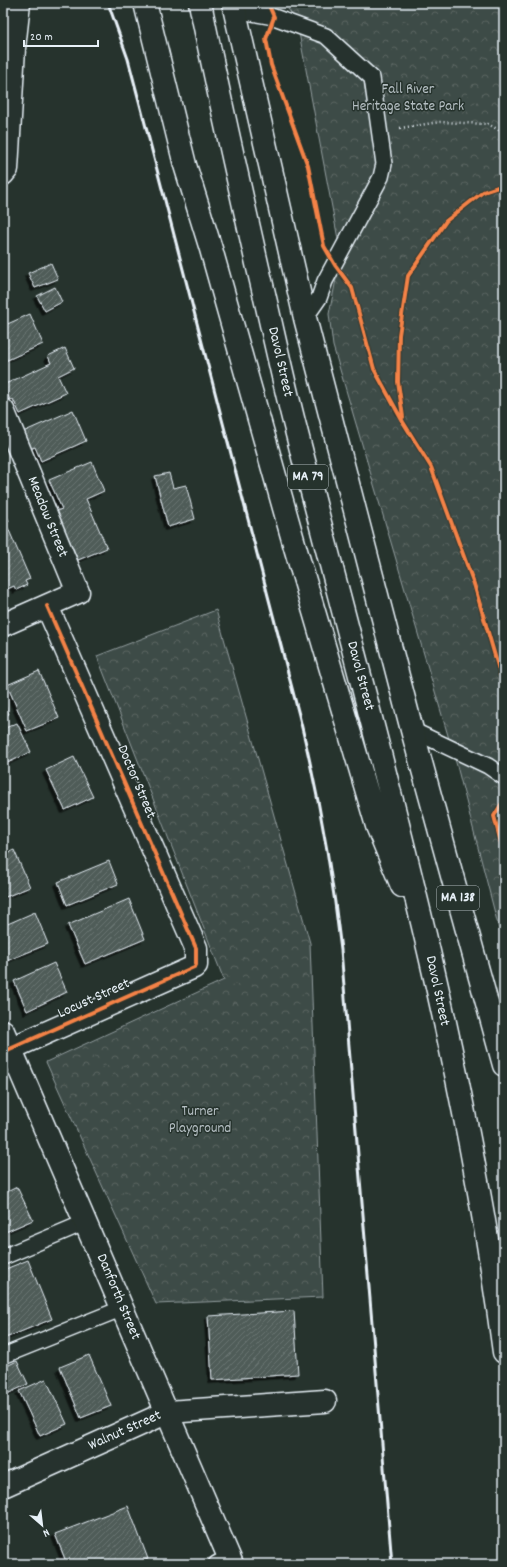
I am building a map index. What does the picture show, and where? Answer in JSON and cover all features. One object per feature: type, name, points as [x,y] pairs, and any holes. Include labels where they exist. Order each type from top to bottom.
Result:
[{"type":"main road","points":[[3,174],[7,169],[14,48],[19,3]]},
{"type":"main road","points":[[146,3],[185,165],[211,249],[295,547],[377,826],[428,948]]},
{"type":"main road","name":"Davol Street","points":[[200,3],[295,426],[365,690],[428,948],[466,1125],[497,1299],[504,1352]]},
{"type":"main road","name":"MA 79","points":[[234,6],[305,318],[412,730]]},
{"type":"main road","name":"Meadow Street","points":[[3,410],[78,592],[47,606]]},
{"type":"main road","points":[[3,625],[47,606]]},
{"type":"main road","name":"Doctor Street","points":[[47,606],[196,948],[196,965],[194,967]]},
{"type":"main road","name":"MA 138","points":[[412,730],[504,1065]]},
{"type":"main road","name":"Locust Street","points":[[5,1044],[194,967]]},
{"type":"main road","name":"Danforth Street","points":[[5,1044],[86,1222],[168,1412],[226,1562]]},
{"type":"main road","name":"Walnut Street","points":[[3,1486],[168,1412],[325,1401]]},
{"type":"lane","points":[[234,6],[274,17],[326,36],[372,78],[384,164],[381,177],[325,281],[319,298],[305,318]]},
{"type":"lane","points":[[412,730],[488,766],[504,777]]},
{"type":"lane","points":[[3,1257],[86,1222]]},
{"type":"lane","points":[[3,1356],[123,1308]]},
{"type":"path","points":[[379,131],[440,122],[488,124],[504,133]]},
{"type":"path","points":[[403,422],[398,382],[399,334],[408,276],[446,221],[483,192],[504,185]]},
{"type":"path","points":[[397,411],[407,429]]},
{"type":"green space","name":"Fall River Heritage State Park","points":[[284,3],[504,3],[504,937],[499,929],[457,766],[333,346],[329,314],[341,255],[297,22]]},
{"type":"green space","name":"Turner Playground","points":[[216,610],[310,943],[323,1297],[156,1304],[46,1062],[224,980],[97,656]]},
{"type":"building","points":[[51,263],[58,279],[35,288],[28,273]]},
{"type":"building","points":[[55,287],[62,302],[45,311],[37,296]]},
{"type":"building","points":[[30,314],[43,344],[3,362],[3,326]]},
{"type":"building","points":[[65,348],[74,368],[58,376],[66,393],[20,414],[13,399],[10,400],[3,385],[51,363],[48,356]]},
{"type":"building","points":[[73,410],[86,441],[41,461],[35,447],[30,449],[23,432]]},
{"type":"building","points":[[92,462],[104,491],[86,499],[107,548],[78,560],[56,511],[62,509],[49,480]]},
{"type":"building","points":[[169,473],[173,488],[186,485],[195,519],[168,527],[155,476]]},
{"type":"building","points":[[3,506],[9,521],[3,523]]},
{"type":"building","points":[[8,528],[30,579],[25,581],[27,585],[16,590],[14,586],[3,591],[3,530]]},
{"type":"building","points":[[39,671],[59,718],[27,731],[7,685]]},
{"type":"building","points":[[3,701],[9,714],[3,716]]},
{"type":"building","points":[[17,723],[31,752],[3,765],[3,729]]},
{"type":"building","points":[[74,757],[93,797],[65,810],[46,770]]},
{"type":"building","points":[[14,850],[30,887],[3,898],[3,855]]},
{"type":"building","points":[[109,861],[118,884],[67,905],[58,882]]},
{"type":"building","points":[[129,899],[145,939],[85,964],[68,925]]},
{"type":"building","points":[[35,912],[48,944],[4,962],[3,926]]},
{"type":"building","points":[[54,963],[67,992],[27,1011],[14,981]]},
{"type":"building","points":[[17,1187],[33,1220],[3,1233],[3,1194]]},
{"type":"building","points":[[28,1260],[52,1319],[3,1339],[3,1270]]},
{"type":"building","points":[[294,1311],[298,1374],[212,1380],[208,1316]]},
{"type":"building","points":[[89,1355],[111,1406],[81,1418],[60,1367]]},
{"type":"building","points":[[17,1361],[28,1384],[7,1394],[3,1385],[3,1368]]},
{"type":"building","points":[[46,1379],[67,1424],[40,1436],[19,1391]]},
{"type":"building","points":[[128,1506],[148,1559],[135,1564],[67,1564],[55,1534]]},
{"type":"railway","points":[[108,3],[128,59],[299,715],[324,832],[341,950],[392,1564]]},
{"type":"cycle path","points":[[268,3],[274,17],[266,39],[271,65],[308,166],[324,246],[335,265],[352,288],[374,369],[403,422],[431,467],[474,584],[504,687]]},
{"type":"cycle path","points":[[403,417],[398,382],[399,335],[408,276],[446,221],[483,192],[504,185]]},
{"type":"cycle path","points":[[3,1052],[196,965],[196,948],[47,606]]},
{"type":"cycle path","points":[[504,800],[494,816],[504,854]]}]
